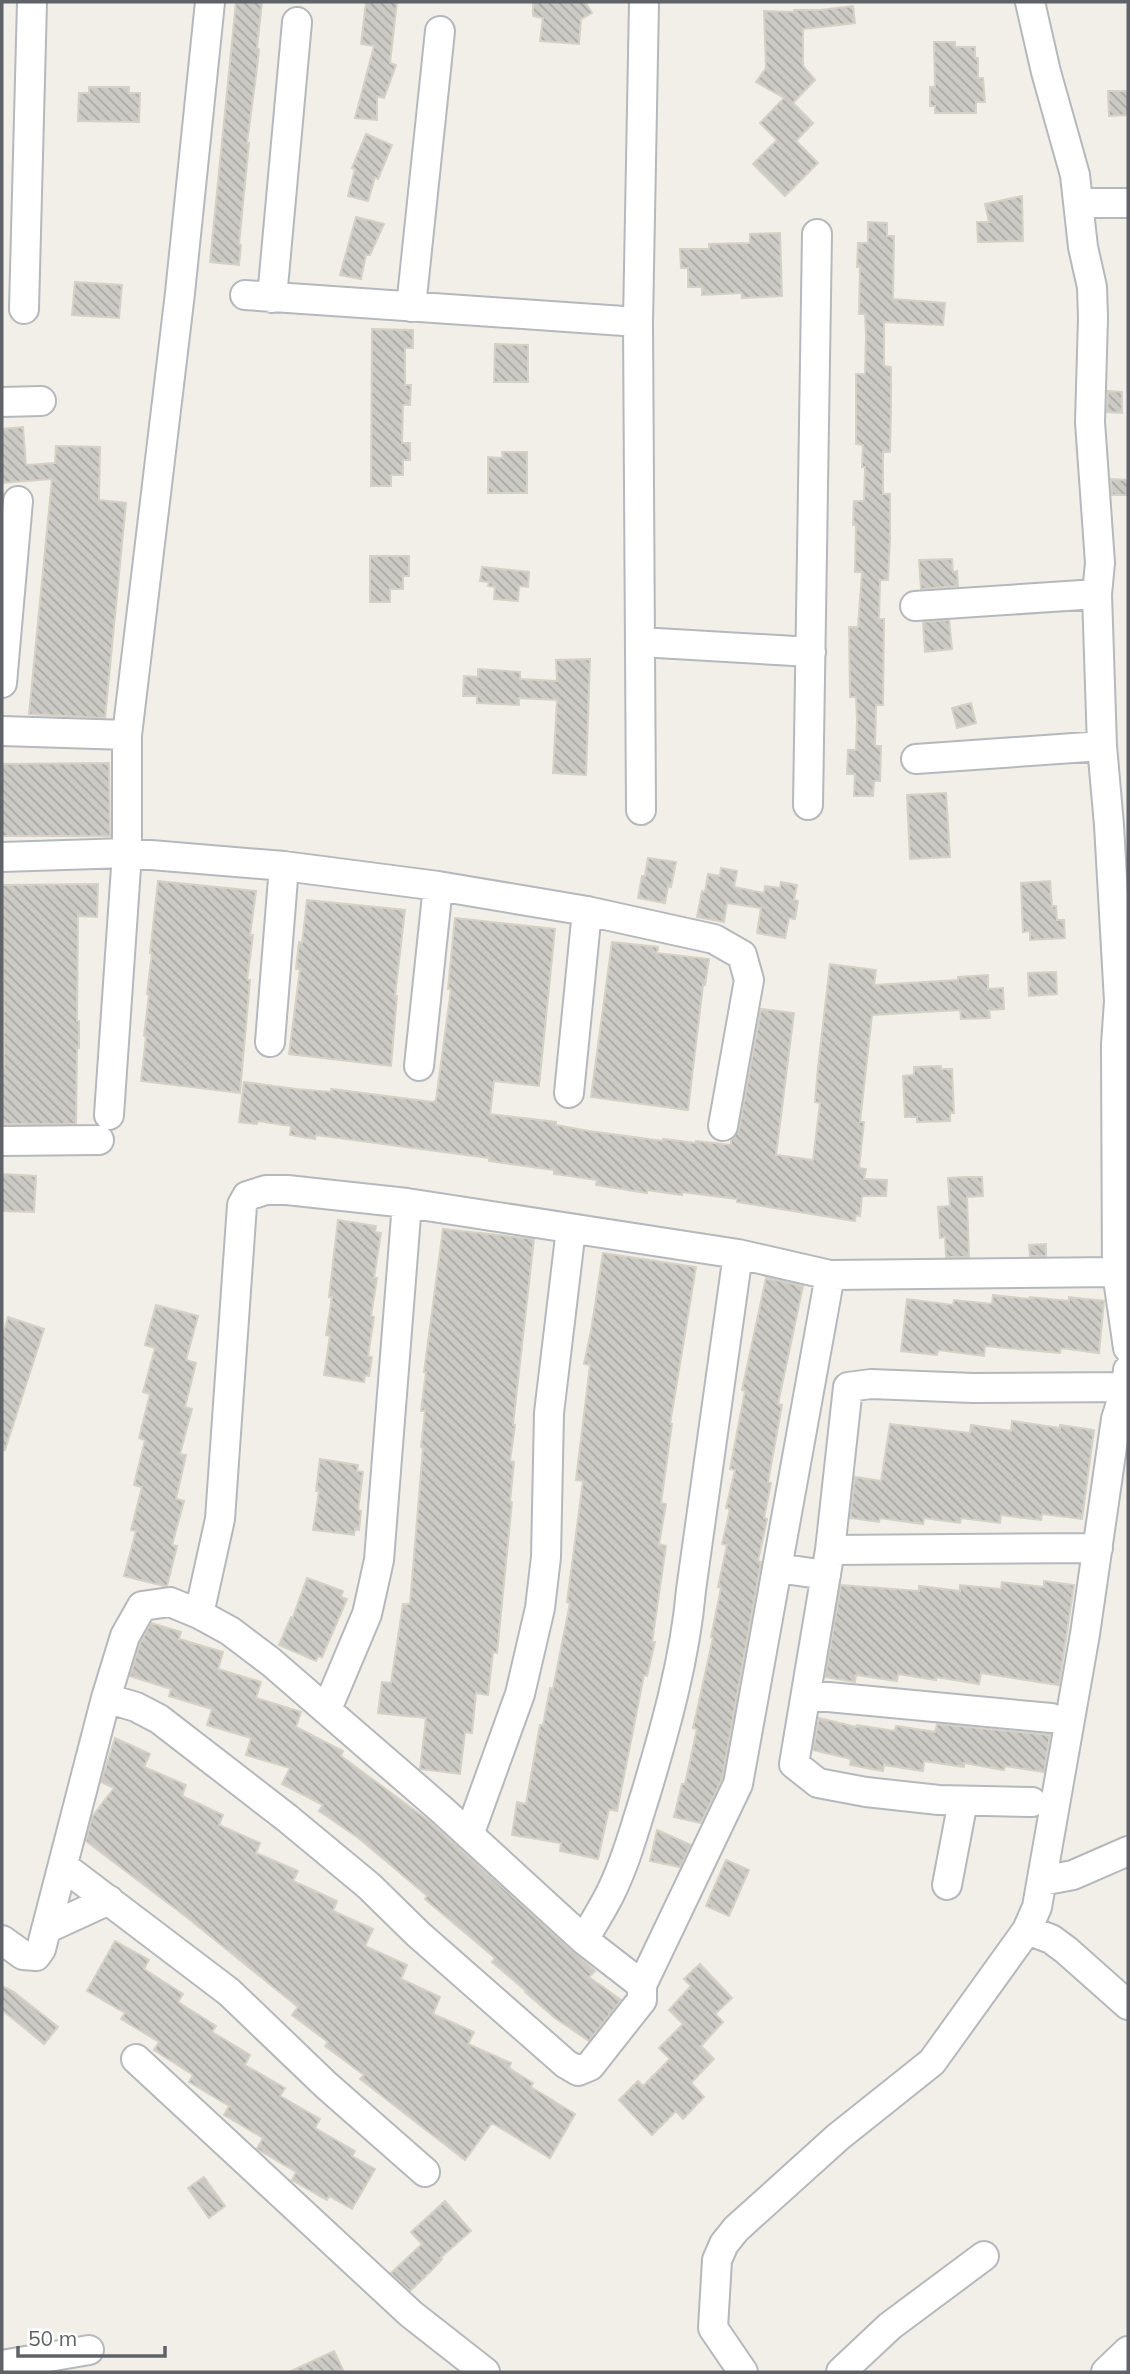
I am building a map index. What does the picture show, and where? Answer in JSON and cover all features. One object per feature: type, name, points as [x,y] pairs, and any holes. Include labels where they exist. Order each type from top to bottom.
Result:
[{"type":"street","points":[[24,309],[32,2]]},
{"type":"street","points":[[2,1141],[104,1128],[127,853],[127,734],[180,293],[210,2]]},
{"type":"street","points":[[641,810],[638,321],[644,2]]},
{"type":"street","points":[[1030,2],[1046,72],[1075,175],[1083,247],[1092,287],[1090,422],[1100,563],[1097,594],[1102,746],[1119,824],[1119,1001],[1116,1045],[1123,1168],[1117,1272],[1128,1339]]},
{"type":"street","points":[[297,22],[258,297],[638,321]]},
{"type":"street","points":[[411,307],[440,32]]},
{"type":"street","points":[[1079,203],[1128,203]]},
{"type":"street","points":[[808,805],[817,234]]},
{"type":"street","points":[[2,401],[41,401]]},
{"type":"street","points":[[2,683],[18,501]]},
{"type":"street","points":[[915,606],[1097,594]]},
{"type":"street","points":[[640,642],[811,652]]},
{"type":"street","points":[[2,731],[127,734]]},
{"type":"street","points":[[916,759],[1102,746]]},
{"type":"street","points":[[2,857],[127,853],[284,866],[438,886],[587,911],[714,939],[742,955],[749,980],[723,1126]]},
{"type":"street","points":[[270,1042],[284,866]]},
{"type":"street","points":[[419,1066],[438,886]]},
{"type":"street","points":[[569,1093],[587,911]]},
{"type":"street","points":[[199,1614],[220,1519],[242,1205],[247,1196],[266,1190],[287,1190],[407,1203],[738,1254],[830,1275],[1117,1272]]},
{"type":"street","points":[[327,1709],[367,1614],[379,1560],[407,1203]]},
{"type":"street","points":[[469,1835],[520,1694],[540,1608],[546,1557],[549,1413],[571,1228]]},
{"type":"street","points":[[584,1940],[610,1894],[630,1844],[661,1743],[680,1665],[687,1633],[738,1254]]},
{"type":"street","points":[[106,1698],[149,1712],[369,1886],[418,1934],[566,2064],[578,2071],[590,2066],[642,2000],[642,1985],[738,1784],[830,1275]]},
{"type":"street","points":[[743,2372],[713,2328],[715,2271],[724,2245],[736,2229],[838,2137],[932,2062],[1027,1930],[1037,1906],[1086,1634],[1116,1419],[1128,1381],[973,1388],[871,1384],[848,1387],[828,1562],[794,1764],[818,1783],[866,1793],[963,1801],[1032,1802]]},
{"type":"street","points":[[777,1569],[828,1562],[1098,1548]]},
{"type":"street","points":[[2,1940],[23,1955],[36,1956],[41,1949],[106,1698],[125,1636],[142,1606],[170,1602],[230,1631],[261,1654],[327,1709],[584,1940],[642,1985]]},
{"type":"street","points":[[807,1695],[1051,1718]]},
{"type":"street","points":[[947,1885],[963,1801]]},
{"type":"street","points":[[1042,1881],[1073,1875],[1128,1851]]},
{"type":"street","points":[[63,1866],[229,1992],[327,2085],[425,2172]]},
{"type":"street","points":[[46,1929],[109,1900]]},
{"type":"street","points":[[1027,1930],[1051,1939],[1066,1950],[1128,2005]]},
{"type":"street","points":[[136,2059],[411,2314],[485,2372]]},
{"type":"street","points":[[841,2372],[890,2326],[984,2256]]},
{"type":"street","points":[[2,2365],[89,2350]]},
{"type":"street","points":[[1106,2372],[1128,2351]]},
{"type":"building","points":[[236,2],[262,2],[247,143],[239,265],[210,262]]},
{"type":"building","points":[[366,2],[397,2],[390,63],[396,65],[384,98],[377,96],[377,120],[355,118],[374,46],[361,44]]},
{"type":"building","points":[[533,2],[585,2],[592,13],[581,19],[579,44],[540,41],[543,18],[533,16]]},
{"type":"building","points":[[853,6],[855,23],[803,29],[803,66],[815,80],[793,103],[813,123],[796,141],[818,163],[785,196],[753,164],[777,140],[760,123],[784,98],[756,82],[766,68],[764,11],[794,12]]},
{"type":"building","points":[[934,42],[955,42],[955,47],[975,47],[978,78],[983,78],[985,102],[976,102],[976,113],[935,113],[935,106],[930,106],[930,87],[935,87]]},
{"type":"building","points":[[89,87],[129,87],[129,93],[140,93],[139,122],[78,121],[79,93],[89,93]]},
{"type":"building","points":[[1108,91],[1128,91],[1128,115],[1109,116]]},
{"type":"building","points":[[366,134],[392,145],[378,179],[375,177],[368,201],[348,196],[355,169],[352,168]]},
{"type":"building","points":[[1022,196],[1023,241],[978,242],[977,222],[989,222],[985,204]]},
{"type":"building","points":[[356,217],[384,224],[370,255],[366,255],[361,279],[340,275]]},
{"type":"building","points":[[868,222],[887,223],[887,236],[894,236],[893,299],[945,303],[943,325],[884,322],[884,366],[891,367],[891,410],[890,452],[883,452],[883,494],[890,494],[890,538],[888,580],[880,580],[879,619],[884,619],[883,705],[876,705],[875,746],[881,746],[880,781],[874,781],[873,796],[854,796],[855,774],[847,774],[848,750],[856,750],[857,720],[856,697],[850,697],[849,627],[858,627],[862,572],[855,572],[856,525],[853,525],[854,501],[864,501],[863,445],[856,444],[856,374],[865,374],[866,336],[865,314],[859,314],[860,267],[857,267],[858,243],[868,243]]},
{"type":"building","points":[[780,233],[782,296],[742,298],[742,293],[702,295],[702,287],[688,287],[688,268],[681,268],[680,249],[709,249],[709,244],[750,243],[750,234]]},
{"type":"building","points":[[75,282],[122,285],[119,318],[72,315]]},
{"type":"building","points":[[372,329],[413,330],[413,348],[405,348],[405,385],[411,385],[410,405],[403,405],[402,443],[410,443],[410,460],[403,460],[403,475],[391,475],[391,486],[371,486]]},
{"type":"building","points":[[495,344],[528,345],[528,382],[494,382]]},
{"type":"building","points":[[1108,391],[1122,392],[1122,413],[1107,412]]},
{"type":"building","points":[[23,427],[26,465],[55,463],[56,446],[100,447],[99,500],[126,503],[105,718],[29,714],[52,479],[2,483],[2,429]]},
{"type":"building","points":[[502,452],[527,452],[527,493],[488,493],[488,457],[503,458]]},
{"type":"building","points":[[1111,479],[1128,480],[1128,495],[1112,495]]},
{"type":"building","points":[[370,556],[409,556],[409,576],[403,576],[403,589],[390,589],[390,602],[370,602]]},
{"type":"building","points":[[952,559],[953,572],[957,571],[958,586],[921,589],[919,560]]},
{"type":"building","points":[[482,567],[529,572],[528,587],[519,586],[518,601],[494,599],[495,587],[488,586],[489,582],[480,581]]},
{"type":"building","points":[[949,620],[952,649],[925,652],[923,622]]},
{"type":"building","points":[[590,659],[586,775],[553,773],[557,700],[519,698],[519,705],[477,703],[477,696],[463,696],[464,676],[478,677],[478,669],[520,672],[520,679],[557,681],[556,660]]},
{"type":"building","points":[[971,703],[976,723],[957,728],[952,708]]},
{"type":"building","points":[[109,763],[110,836],[2,836],[2,764]]},
{"type":"building","points":[[946,793],[950,857],[910,859],[907,795]]},
{"type":"building","points":[[648,858],[676,862],[665,903],[638,898]]},
{"type":"building","points":[[721,868],[737,871],[734,887],[764,893],[765,886],[780,888],[781,882],[797,885],[794,900],[798,901],[795,919],[789,918],[785,938],[757,933],[761,908],[727,903],[724,922],[697,917],[708,874],[720,876]]},
{"type":"building","points":[[158,881],[256,891],[250,935],[253,935],[247,980],[250,980],[240,1093],[141,1081]]},
{"type":"building","points":[[1050,881],[1052,906],[1056,906],[1057,920],[1064,920],[1065,938],[1030,940],[1030,931],[1023,932],[1021,883]]},
{"type":"building","points":[[98,884],[97,917],[78,916],[79,1048],[76,1124],[2,1124],[2,885]]},
{"type":"building","points":[[307,900],[405,910],[395,996],[391,1066],[289,1054],[300,969],[296,969],[299,942],[302,943]]},
{"type":"building","points":[[455,918],[555,929],[539,1086],[494,1081],[490,1114],[556,1122],[556,1125],[589,1131],[663,1141],[731,1145],[731,1140],[739,1129],[761,1009],[794,1013],[776,1155],[813,1160],[820,1103],[815,1102],[818,1067],[830,964],[876,970],[874,985],[958,980],[958,977],[988,975],[988,989],[1003,988],[1004,1009],[989,1010],[990,1018],[961,1019],[960,1010],[872,1015],[860,1122],[864,1122],[859,1168],[866,1169],[864,1179],[887,1180],[886,1196],[862,1196],[860,1216],[856,1215],[855,1221],[737,1202],[737,1199],[682,1192],[682,1195],[647,1190],[647,1193],[596,1185],[597,1180],[554,1174],[554,1170],[489,1161],[489,1158],[316,1135],[315,1139],[290,1135],[291,1126],[258,1121],[257,1124],[239,1122],[244,1082],[331,1092],[331,1089],[433,1102],[436,1100],[451,989],[448,989]]},
{"type":"building","points":[[612,942],[658,947],[657,953],[709,959],[703,985],[688,1110],[591,1097]]},
{"type":"building","points":[[1056,972],[1057,994],[1029,996],[1028,973]]},
{"type":"building","points":[[941,1066],[941,1069],[952,1069],[954,1113],[950,1113],[950,1121],[917,1122],[917,1117],[905,1117],[903,1076],[914,1075],[914,1067]]},
{"type":"building","points":[[2,1174],[36,1176],[34,1212],[2,1211]]},
{"type":"building","points":[[982,1177],[983,1196],[967,1197],[969,1257],[946,1257],[945,1237],[940,1238],[938,1207],[950,1206],[948,1178]]},
{"type":"building","points":[[338,1220],[376,1226],[375,1232],[381,1233],[374,1278],[377,1278],[368,1356],[372,1357],[369,1376],[365,1375],[364,1382],[324,1375],[330,1336],[326,1335]]},
{"type":"building","points":[[443,1229],[534,1239],[513,1425],[510,1461],[514,1462],[512,1502],[497,1653],[493,1652],[488,1695],[476,1693],[472,1733],[465,1732],[460,1774],[420,1769],[426,1718],[378,1713],[382,1682],[391,1683],[403,1604],[410,1604],[423,1448],[425,1411],[421,1411],[424,1372]]},
{"type":"building","points":[[1046,1244],[1046,1256],[1030,1256],[1029,1245]]},
{"type":"building","points":[[603,1253],[696,1267],[670,1424],[661,1503],[666,1504],[659,1544],[666,1546],[652,1642],[655,1642],[647,1676],[644,1675],[617,1811],[609,1809],[598,1859],[560,1851],[561,1843],[512,1835],[517,1802],[526,1804],[540,1725],[543,1725],[550,1688],[553,1689],[570,1603],[567,1602],[583,1481],[576,1480],[590,1365],[584,1364]]},
{"type":"building","points":[[766,1278],[803,1286],[778,1404],[782,1405],[768,1482],[771,1483],[764,1518],[767,1519],[758,1561],[761,1562],[722,1779],[701,1823],[674,1817],[682,1784],[685,1784],[697,1729],[693,1728],[713,1638],[711,1637],[721,1588],[718,1587],[727,1545],[722,1544],[730,1509],[726,1508],[735,1470],[730,1469],[745,1391],[742,1390]]},
{"type":"building","points":[[993,1295],[1069,1301],[1069,1297],[1104,1301],[1099,1353],[1061,1348],[1060,1353],[985,1346],[984,1356],[938,1350],[937,1355],[901,1351],[907,1299],[953,1305],[954,1300],[992,1304]]},
{"type":"building","points":[[156,1305],[198,1316],[186,1360],[196,1363],[185,1407],[192,1409],[180,1454],[186,1455],[176,1499],[184,1501],[172,1545],[177,1546],[167,1586],[124,1576],[136,1531],[131,1530],[142,1487],[134,1485],[145,1440],[139,1438],[150,1394],[143,1392],[155,1348],[145,1345]]},
{"type":"building","points":[[8,1317],[44,1329],[5,1450],[2,1450],[2,1337]]},
{"type":"building","points":[[1012,1421],[1094,1430],[1082,1519],[1042,1514],[1041,1520],[1001,1515],[1000,1523],[961,1518],[960,1523],[924,1518],[923,1524],[880,1518],[879,1522],[850,1518],[855,1477],[881,1481],[890,1424],[970,1433],[971,1425],[1011,1431]]},
{"type":"building","points":[[320,1459],[358,1465],[357,1471],[363,1472],[358,1510],[361,1511],[359,1530],[355,1529],[354,1535],[313,1530],[319,1491],[316,1491]]},
{"type":"building","points":[[307,1578],[343,1591],[341,1597],[347,1599],[322,1657],[318,1656],[316,1661],[279,1645],[293,1617]]},
{"type":"building","points":[[1044,1581],[1074,1585],[1059,1685],[981,1673],[979,1684],[898,1674],[897,1681],[856,1675],[855,1682],[825,1677],[841,1585],[919,1591],[919,1586],[960,1591],[960,1585],[1001,1589],[1002,1582],[1044,1587]]},
{"type":"building","points":[[151,1623],[181,1632],[179,1639],[223,1652],[218,1669],[261,1682],[256,1698],[301,1712],[296,1727],[343,1751],[341,1756],[429,1821],[595,1971],[589,1977],[621,2000],[589,2041],[555,2018],[525,1992],[492,1962],[495,1958],[425,1899],[427,1896],[392,1866],[357,1837],[319,1811],[323,1805],[282,1784],[290,1768],[246,1755],[251,1738],[207,1725],[212,1709],[169,1696],[171,1689],[130,1676],[140,1643]]},
{"type":"building","points":[[819,1718],[856,1727],[895,1731],[896,1726],[935,1732],[937,1724],[1050,1735],[1044,1772],[1005,1766],[1004,1770],[964,1763],[964,1767],[924,1761],[923,1771],[884,1765],[883,1771],[850,1765],[851,1759],[813,1750]]},
{"type":"building","points":[[115,1738],[150,1754],[144,1767],[186,1785],[182,1796],[223,1815],[219,1825],[260,1843],[256,1853],[298,1871],[293,1881],[337,1901],[333,1911],[373,1929],[365,1946],[407,1965],[401,1979],[440,1997],[433,2014],[474,2032],[468,2044],[511,2063],[509,2068],[533,2083],[531,2087],[575,2114],[550,2158],[492,2123],[465,2160],[360,2079],[364,2075],[325,2046],[328,2042],[292,2015],[298,2007],[86,1841],[92,1817],[114,1788],[101,1782]]},
{"type":"building","points":[[657,1830],[691,1845],[680,1867],[650,1861]]},
{"type":"building","points":[[726,1860],[749,1870],[729,1916],[706,1906]]},
{"type":"building","points":[[115,1941],[149,1960],[144,1969],[183,1994],[178,2002],[216,2026],[212,2032],[250,2055],[245,2065],[285,2088],[280,2096],[320,2119],[315,2128],[355,2151],[352,2156],[375,2169],[352,2209],[329,2196],[327,2200],[292,2180],[296,2172],[257,2149],[263,2138],[224,2115],[229,2106],[189,2082],[193,2075],[154,2050],[159,2042],[121,2019],[125,2013],[87,1991]]},
{"type":"building","points":[[700,1964],[732,1998],[715,2014],[723,2022],[701,2046],[714,2059],[691,2083],[704,2097],[683,2119],[676,2111],[652,2135],[619,2100],[638,2081],[643,2086],[670,2059],[659,2048],[683,2024],[669,2010],[691,1986],[684,1979]]},
{"type":"building","points":[[2,1986],[14,1992],[58,2027],[44,2044],[2,2010]]},
{"type":"building","points":[[204,2177],[225,2206],[209,2218],[188,2188]]},
{"type":"building","points":[[445,2201],[471,2231],[440,2258],[442,2259],[410,2291],[391,2273],[422,2244],[411,2232]]},
{"type":"building","points":[[334,2351],[344,2372],[289,2372]]}]
